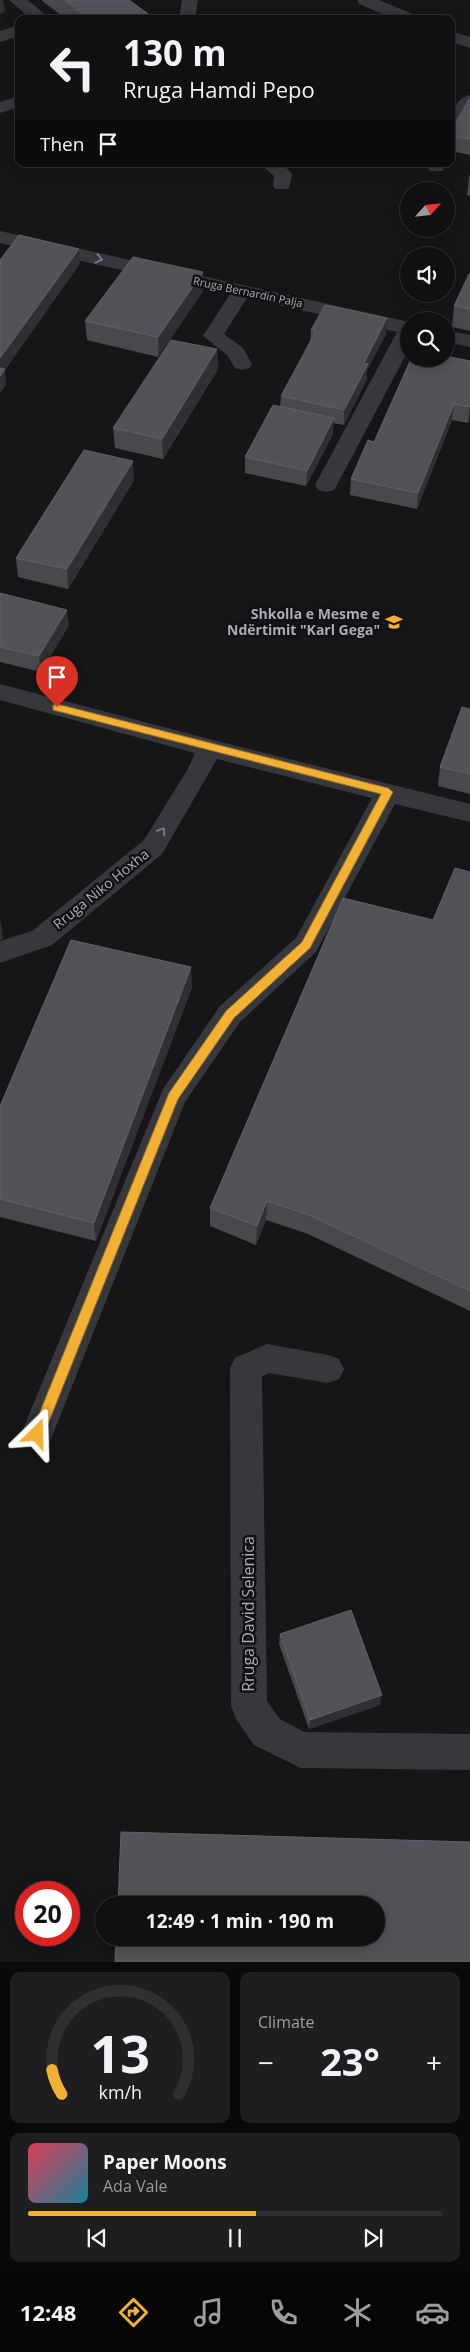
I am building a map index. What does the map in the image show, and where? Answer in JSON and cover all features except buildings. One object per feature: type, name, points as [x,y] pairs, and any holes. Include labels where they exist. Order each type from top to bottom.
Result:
[{"type":"street","points":[[17,0],[37,15]]},
{"type":"street","points":[[188,15],[190,0]]},
{"type":"street","points":[[366,0],[400,15]]},
{"type":"street","points":[[0,36],[15,31]]},
{"type":"street","points":[[455,37],[470,43]]},
{"type":"street","points":[[455,121],[470,100]]},
{"type":"street","points":[[0,108],[15,102]]},
{"type":"street","points":[[273,167],[283,174],[282,185]]},
{"type":"street","name":"Rruga Bernardin Palja","points":[[0,237],[400,326]]},
{"type":"street","points":[[242,291],[213,336],[236,352],[242,364]]},
{"type":"street","points":[[455,338],[470,341]]},
{"type":"street","points":[[326,484],[400,345]]},
{"type":"street","points":[[0,692],[209,748],[470,813]]},
{"type":"street","name":"Rruga Niko Hoxha","points":[[0,952],[42,938],[153,847],[201,768],[209,748]]},
{"type":"street","points":[[37,1434],[173,1097],[230,1014],[306,945],[388,792]]},
{"type":"street","name":"Rruga David Selenica","points":[[328,1369],[267,1358],[246,1368],[249,1706],[267,1732],[301,1750],[470,1752]]},
{"type":"place","name":"Shkolla e Mesme e Ndërtimit \"Karl Gega\"","points":[[394,622]]},
{"type":"route","points":[[37,1434],[173,1097],[230,1014],[306,945],[388,792],[209,748],[57,707]]}]
